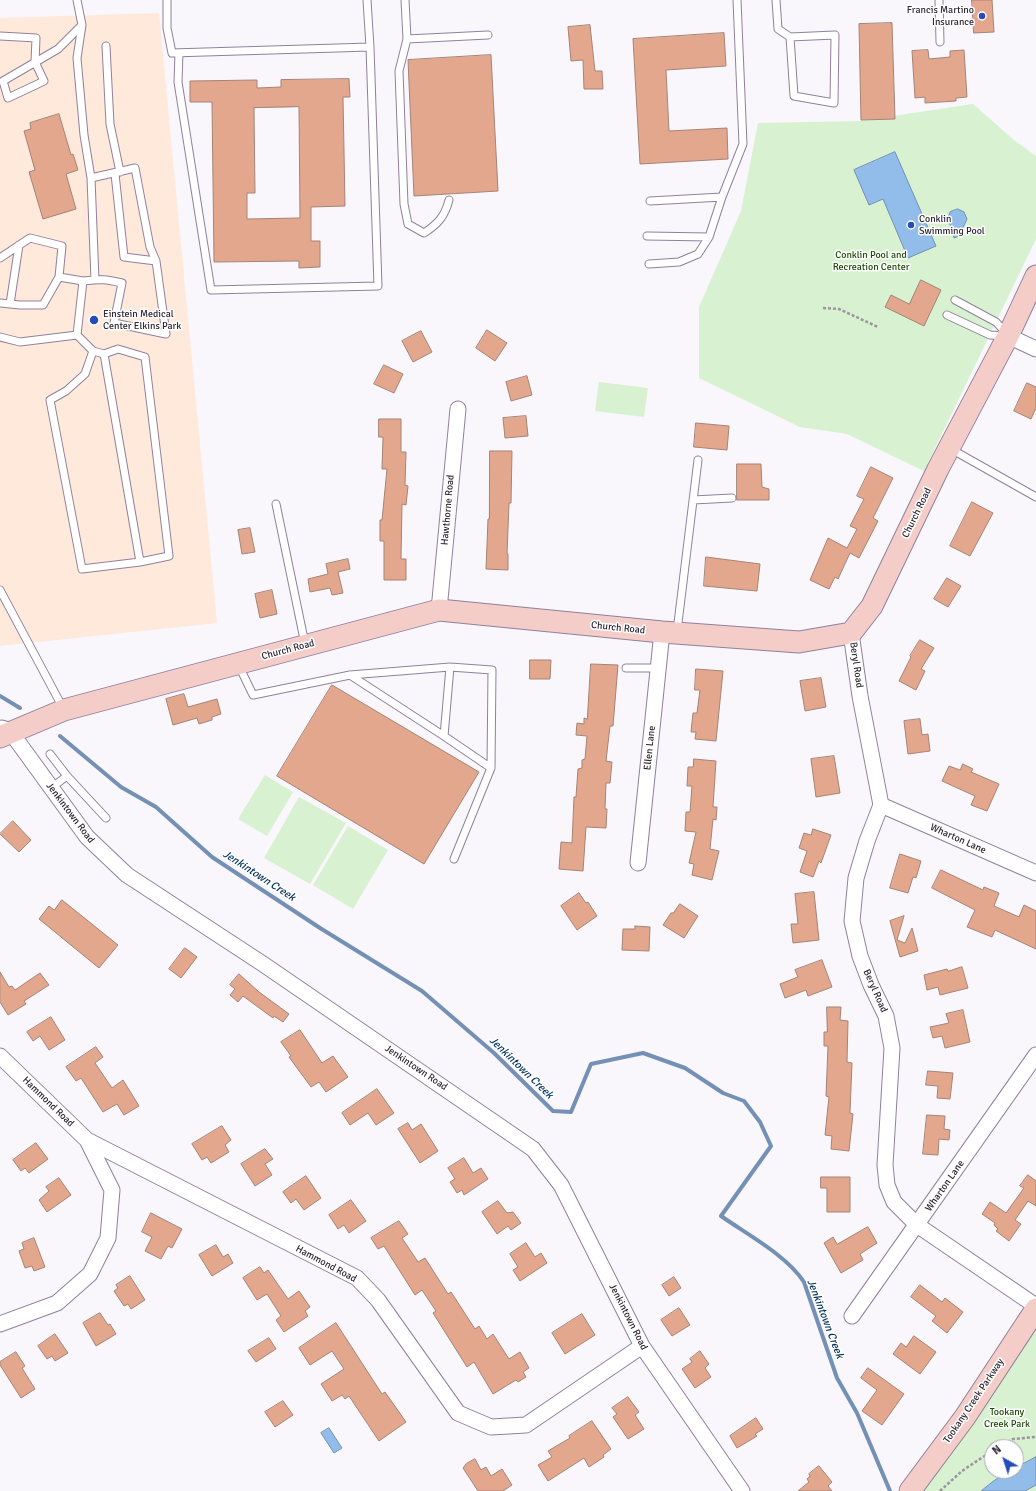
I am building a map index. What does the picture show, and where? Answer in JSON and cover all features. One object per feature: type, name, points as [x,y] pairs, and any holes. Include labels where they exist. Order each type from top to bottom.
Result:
[{"type":"street","name":"Church Road","points":[[3,732],[64,710],[439,610],[670,633],[799,642],[851,633],[872,606],[949,448],[1008,336],[1036,276]]},
{"type":"street","points":[[1008,336],[1036,349]]},
{"type":"street","name":"Hawthorne Road","points":[[439,610],[458,409]]},
{"type":"street","name":"Ellen Lane","points":[[638,863],[658,668],[670,633]]},
{"type":"street","name":"Beryl Road","points":[[851,633],[860,696],[881,805],[867,841],[856,878],[852,921],[860,956],[871,985],[886,1016],[892,1048],[885,1165],[887,1185],[894,1202],[917,1225],[1036,1306]]},
{"type":"street","name":"Jenkintown Road","points":[[3,732],[51,788],[86,837],[126,875],[263,964],[454,1093],[533,1149],[561,1185],[642,1346],[742,1491]]},
{"type":"street","name":"Wharton Lane","points":[[881,805],[1036,873]]},
{"type":"street","name":"Wharton Lane","points":[[852,1316],[1036,1055]]},
{"type":"street","name":"Hammond Road","points":[[0,1056],[87,1140],[356,1278],[378,1300],[458,1413],[491,1427],[526,1425],[642,1346]]},
{"type":"street","points":[[0,1324],[57,1303],[90,1274],[108,1238],[112,1190],[87,1140]]},
{"type":"street","name":"Tookany Creek Parkway","points":[[910,1491],[965,1417],[1036,1309]]},
{"type":"lane","points":[[77,0],[82,25],[77,58],[84,135],[91,178],[95,280]]},
{"type":"lane","points":[[167,0],[167,28],[172,53],[370,47]]},
{"type":"lane","points":[[179,53],[178,82],[210,290],[378,286],[367,0]]},
{"type":"lane","points":[[405,0],[407,39],[399,71],[404,204],[408,224],[424,233],[435,226],[446,211],[450,200]]},
{"type":"lane","points":[[649,264],[679,262],[698,254],[709,237],[722,197],[743,144],[737,0]]},
{"type":"lane","points":[[776,0],[778,29],[790,37],[835,35],[834,103],[794,96],[790,37]]},
{"type":"lane","points":[[939,0],[940,42]]},
{"type":"lane","points":[[0,36],[36,38],[35,62],[44,81],[8,98],[3,81],[35,62],[58,49],[82,25]]},
{"type":"lane","points":[[407,39],[488,35]]},
{"type":"lane","points":[[106,46],[110,124],[118,173],[124,257],[156,261]]},
{"type":"lane","points":[[59,277],[83,281],[104,279],[122,284],[114,323],[166,334],[156,261],[150,247],[135,168],[91,178]]},
{"type":"lane","points":[[650,201],[722,197]]},
{"type":"lane","points":[[648,236],[709,237]]},
{"type":"lane","points":[[0,258],[30,238],[62,246],[59,277],[43,305],[0,303]]},
{"type":"lane","points":[[10,304],[19,245]]},
{"type":"lane","points":[[77,335],[83,281]]},
{"type":"lane","points":[[955,300],[996,322],[1008,336]]},
{"type":"lane","points":[[947,315],[990,335],[1008,336]]},
{"type":"lane","points":[[0,337],[20,342],[77,335]]},
{"type":"lane","points":[[77,335],[93,351],[104,354],[118,349],[145,357],[169,556],[140,562],[82,569],[50,400],[66,391],[85,374],[93,351]]},
{"type":"lane","points":[[104,354],[140,562]]},
{"type":"lane","points":[[949,448],[1036,497]]},
{"type":"lane","points":[[670,633],[693,500],[698,460]]},
{"type":"lane","points":[[693,500],[732,498]]},
{"type":"lane","points":[[276,504],[305,646]]},
{"type":"lane","points":[[0,590],[64,710]]},
{"type":"lane","points":[[238,664],[253,695],[350,675],[450,667],[492,670],[491,768],[454,859]]},
{"type":"lane","points":[[444,736],[450,667]]},
{"type":"lane","points":[[626,668],[658,668]]},
{"type":"lane","points":[[350,675],[491,768]]},
{"type":"lane","points":[[50,754],[67,776],[106,818]]},
{"type":"lane","points":[[51,788],[67,776]]},
{"type":"path","points":[[823,308],[839,309],[878,327]]},
{"type":"path","points":[[1014,1439],[1036,1437]]},
{"type":"path","points":[[940,1491],[962,1471],[984,1456]]},
{"type":"shaded area","name":"Einstein Medical Center Elkins Park","points":[[159,13],[217,623],[0,646],[0,18]]},
{"type":"green space","name":"Conklin Pool and Recreation Center","points":[[973,104],[1014,140],[1036,156],[1036,239],[924,471],[847,434],[800,427],[699,378],[699,307],[741,211],[758,123],[860,121]]},
{"type":"green space","points":[[599,382],[648,388],[644,417],[595,411]]},
{"type":"green space","points":[[265,775],[293,792],[267,836],[238,819]]},
{"type":"green space","points":[[299,797],[346,823],[310,884],[264,858]]},
{"type":"green space","points":[[348,826],[388,850],[353,909],[313,885]]},
{"type":"green space","name":"Tookany Creek Park","points":[[1036,1328],[1036,1491],[922,1491]]},
{"type":"water","name":"Conklin Swimming Pool","points":[[895,152],[936,246],[908,258],[883,199],[869,205],[854,170]]},
{"type":"water","points":[[958,209],[964,212],[967,219],[959,236],[954,238],[948,218],[950,212]]},
{"type":"water","points":[[329,1428],[342,1448],[334,1453],[321,1433]]},
{"type":"water","points":[[1036,1457],[1036,1485],[1025,1491],[981,1491],[997,1479],[1024,1479],[1024,1464]]},
{"type":"building","points":[[972,0],[992,0],[994,32],[974,33]]},
{"type":"building","points":[[892,23],[895,119],[861,120],[859,24]]},
{"type":"building","points":[[590,25],[595,71],[602,71],[603,89],[584,89],[583,60],[571,61],[568,27]]},
{"type":"building","points":[[724,33],[726,66],[666,70],[669,131],[727,128],[728,159],[640,164],[633,39]]},
{"type":"building","points":[[928,50],[929,59],[950,57],[950,51],[964,50],[967,97],[956,98],[956,101],[925,103],[925,97],[915,98],[912,51]]},
{"type":"building","points":[[491,55],[498,191],[414,196],[408,60]]},
{"type":"building","points":[[349,79],[350,97],[343,97],[345,206],[311,207],[311,241],[320,241],[320,267],[299,268],[299,261],[214,262],[212,102],[190,102],[190,81],[257,80],[257,88],[281,87],[281,80]],"holes":[[[299,107],[300,218],[247,219],[247,193],[255,193],[254,108]]]},
{"type":"building","points":[[59,114],[71,155],[73,154],[78,170],[66,174],[76,209],[43,219],[29,172],[35,170],[24,131],[31,129],[30,123]]},
{"type":"building","points":[[921,280],[941,290],[924,326],[885,307],[891,295],[909,304]]},
{"type":"building","points":[[487,330],[507,343],[495,361],[476,348]]},
{"type":"building","points":[[421,331],[432,352],[413,362],[402,341]]},
{"type":"building","points":[[384,365],[403,374],[394,393],[374,384]]},
{"type":"building","points":[[527,376],[532,395],[511,401],[506,382]]},
{"type":"building","points":[[1027,383],[1036,387],[1036,408],[1031,419],[1014,411]]},
{"type":"building","points":[[526,416],[528,436],[505,438],[503,418]]},
{"type":"building","points":[[379,419],[401,419],[401,452],[406,452],[405,485],[408,486],[406,505],[402,504],[401,559],[406,559],[406,580],[384,580],[384,541],[380,541],[380,520],[382,520],[387,469],[382,469],[383,437],[379,437]]},
{"type":"building","points":[[696,423],[729,426],[727,450],[694,447]]},
{"type":"building","points":[[490,451],[512,451],[511,503],[509,503],[507,554],[508,570],[486,569],[489,519]]},
{"type":"building","points":[[737,464],[761,464],[762,487],[769,489],[769,500],[737,500]]},
{"type":"building","points":[[871,467],[893,478],[873,518],[878,521],[859,558],[850,553],[838,579],[835,577],[829,589],[810,580],[828,538],[847,548],[857,529],[850,526],[864,499],[857,496]]},
{"type":"building","points":[[972,502],[993,513],[970,556],[950,546]]},
{"type":"building","points":[[250,528],[255,552],[242,554],[238,530]]},
{"type":"building","points":[[706,557],[760,564],[757,591],[704,586]]},
{"type":"building","points":[[348,559],[350,569],[338,572],[343,593],[332,595],[330,588],[310,592],[308,579],[328,574],[326,564]]},
{"type":"building","points":[[947,578],[961,586],[948,607],[934,599]]},
{"type":"building","points":[[272,590],[277,614],[260,618],[255,594]]},
{"type":"building","points":[[920,640],[934,648],[921,669],[925,671],[916,690],[899,681],[911,657],[910,656]]},
{"type":"building","points":[[530,660],[551,660],[550,679],[530,679]]},
{"type":"building","points":[[591,664],[618,665],[613,726],[610,726],[606,761],[612,762],[610,783],[606,783],[606,828],[586,827],[583,871],[559,869],[561,842],[572,843],[574,797],[576,797],[578,769],[582,768],[582,760],[585,759],[587,736],[576,735],[577,723],[584,724],[584,718],[587,719]]},
{"type":"building","points":[[696,669],[723,671],[716,741],[695,739],[696,732],[691,732],[693,713],[697,713],[700,690],[695,690]]},
{"type":"building","points":[[821,678],[826,707],[805,711],[800,681]]},
{"type":"building","points":[[332,685],[479,772],[424,864],[277,776]]},
{"type":"building","points":[[184,694],[188,707],[217,699],[221,714],[212,717],[212,720],[199,724],[197,718],[173,725],[166,699]]},
{"type":"building","points":[[920,719],[922,735],[928,734],[930,751],[908,754],[904,721]]},
{"type":"building","points":[[834,756],[840,793],[816,797],[811,759]]},
{"type":"building","points":[[694,759],[716,761],[713,807],[717,807],[716,820],[713,819],[710,849],[719,851],[712,880],[692,875],[694,864],[689,863],[696,832],[685,831],[686,812],[690,812],[692,786],[687,786],[688,767],[693,767]]},
{"type":"building","points":[[963,764],[973,769],[971,772],[999,784],[987,811],[971,805],[975,796],[942,781],[949,766],[960,770]]},
{"type":"building","points":[[13,821],[31,840],[19,852],[0,834]]},
{"type":"building","points":[[813,829],[831,835],[821,863],[819,861],[813,877],[800,872],[807,851],[799,848],[804,833],[811,835]]},
{"type":"building","points":[[900,854],[921,861],[916,878],[913,877],[908,893],[890,888]]},
{"type":"building","points":[[941,870],[983,890],[984,887],[999,893],[994,906],[1019,917],[1024,905],[1036,911],[1036,949],[995,930],[992,937],[967,927],[975,910],[932,888]]},
{"type":"building","points":[[814,892],[819,940],[793,943],[791,924],[798,924],[795,894]]},
{"type":"building","points":[[579,893],[586,903],[588,902],[597,916],[577,930],[561,906]]},
{"type":"building","points":[[62,900],[118,945],[99,968],[39,919],[49,906],[54,910]]},
{"type":"building","points":[[680,904],[698,916],[684,938],[663,925],[671,913],[673,913]]},
{"type":"building","points":[[904,916],[897,940],[905,943],[912,928],[918,951],[900,957],[890,921]]},
{"type":"building","points":[[635,926],[650,927],[649,951],[622,950],[623,929],[635,929]]},
{"type":"building","points":[[185,948],[197,957],[181,978],[169,969]]},
{"type":"building","points":[[822,960],[832,987],[808,996],[806,990],[785,998],[780,984],[798,977],[795,970]]},
{"type":"building","points":[[962,967],[968,988],[940,995],[938,987],[927,990],[924,975]]},
{"type":"building","points":[[0,972],[9,987],[12,986],[15,990],[40,973],[49,985],[24,1001],[26,1004],[8,1015],[0,1002]]},
{"type":"building","points":[[239,974],[259,992],[289,1014],[283,1022],[274,1016],[273,1018],[243,996],[238,1002],[230,995],[235,989],[230,985]]},
{"type":"building","points":[[827,1007],[841,1007],[840,1020],[848,1021],[847,1062],[852,1063],[850,1113],[853,1114],[849,1151],[831,1149],[832,1136],[825,1135],[829,1097],[826,1096],[828,1046],[824,1046],[824,1032],[827,1032]]},
{"type":"building","points":[[963,1010],[970,1042],[945,1048],[942,1036],[933,1038],[930,1027],[949,1023],[946,1014]]},
{"type":"building","points":[[51,1017],[65,1040],[49,1050],[40,1036],[33,1041],[27,1032]]},
{"type":"building","points":[[300,1030],[322,1063],[333,1056],[348,1077],[326,1092],[319,1082],[311,1087],[289,1057],[291,1056],[281,1042]]},
{"type":"building","points":[[96,1047],[103,1057],[95,1063],[112,1088],[123,1080],[139,1106],[124,1115],[117,1104],[103,1112],[81,1078],[76,1081],[66,1067]]},
{"type":"building","points":[[928,1071],[953,1073],[950,1099],[937,1098],[938,1086],[926,1085]]},
{"type":"building","points":[[377,1089],[394,1113],[376,1125],[368,1113],[350,1125],[342,1113]]},
{"type":"building","points":[[927,1115],[945,1116],[944,1129],[950,1130],[949,1140],[939,1139],[938,1155],[923,1154]]},
{"type":"building","points":[[408,1123],[412,1130],[421,1124],[438,1151],[420,1163],[398,1129]]},
{"type":"building","points":[[222,1126],[231,1140],[225,1145],[229,1152],[211,1163],[207,1157],[202,1160],[192,1144]]},
{"type":"building","points":[[36,1143],[48,1159],[29,1173],[25,1168],[21,1171],[13,1160]]},
{"type":"building","points":[[265,1149],[273,1159],[265,1164],[272,1175],[255,1186],[241,1164]]},
{"type":"building","points":[[464,1158],[473,1173],[481,1168],[488,1179],[464,1195],[462,1190],[457,1193],[450,1182],[455,1179],[448,1168]]},
{"type":"building","points":[[1028,1175],[1036,1181],[1036,1206],[1028,1201],[1015,1220],[1021,1224],[1009,1241],[996,1231],[998,1229],[994,1225],[995,1223],[982,1214],[990,1202],[1006,1213],[1024,1188],[1020,1186]]},
{"type":"building","points":[[306,1176],[321,1198],[304,1210],[296,1199],[291,1203],[283,1192]]},
{"type":"building","points":[[821,1177],[850,1177],[850,1212],[827,1212],[827,1188],[821,1188]]},
{"type":"building","points":[[59,1178],[71,1195],[47,1212],[39,1200],[49,1191],[46,1187]]},
{"type":"building","points":[[351,1200],[366,1221],[349,1233],[344,1225],[338,1229],[329,1215]]},
{"type":"building","points":[[498,1201],[507,1213],[513,1212],[521,1223],[511,1230],[508,1226],[497,1234],[482,1212]]},
{"type":"building","points":[[151,1213],[182,1229],[172,1248],[168,1246],[161,1259],[145,1251],[152,1237],[142,1232]]},
{"type":"building","points":[[399,1221],[408,1234],[402,1238],[418,1262],[425,1258],[448,1294],[451,1292],[475,1329],[479,1326],[487,1339],[493,1334],[509,1359],[520,1352],[529,1368],[523,1372],[526,1377],[518,1382],[516,1380],[493,1394],[474,1362],[467,1367],[433,1313],[436,1311],[422,1290],[415,1295],[384,1246],[378,1249],[371,1238]]},
{"type":"building","points":[[868,1227],[877,1243],[860,1254],[863,1260],[841,1273],[824,1243],[833,1237],[837,1244]]},
{"type":"building","points":[[34,1238],[45,1267],[34,1271],[32,1266],[25,1268],[19,1251],[24,1249],[22,1243]]},
{"type":"building","points":[[526,1243],[535,1257],[541,1253],[547,1263],[520,1281],[513,1270],[518,1267],[510,1254]]},
{"type":"building","points":[[216,1245],[223,1257],[228,1254],[233,1263],[212,1276],[199,1255]]},
{"type":"building","points":[[260,1267],[264,1273],[268,1270],[288,1299],[299,1291],[310,1307],[305,1311],[308,1316],[284,1332],[276,1320],[281,1316],[267,1294],[257,1300],[243,1278]]},
{"type":"building","points":[[130,1276],[145,1300],[131,1309],[128,1304],[124,1306],[114,1291],[118,1288],[116,1285]]},
{"type":"building","points":[[674,1277],[681,1288],[669,1296],[662,1285]]},
{"type":"building","points":[[920,1285],[942,1302],[945,1298],[963,1312],[947,1333],[932,1321],[936,1316],[911,1297]]},
{"type":"building","points":[[679,1308],[690,1325],[672,1336],[661,1320]]},
{"type":"building","points":[[100,1313],[108,1325],[110,1324],[116,1334],[96,1346],[83,1323]]},
{"type":"building","points":[[582,1314],[595,1335],[565,1354],[552,1333]]},
{"type":"building","points":[[336,1323],[382,1394],[385,1392],[406,1422],[379,1441],[349,1396],[345,1399],[342,1395],[332,1401],[321,1384],[344,1369],[332,1351],[310,1365],[299,1348]]},
{"type":"building","points":[[55,1334],[68,1353],[55,1361],[52,1356],[47,1359],[38,1346]]},
{"type":"building","points":[[914,1336],[936,1352],[920,1374],[893,1354],[901,1343],[906,1347]]},
{"type":"building","points":[[269,1338],[276,1349],[256,1362],[248,1351]]},
{"type":"building","points":[[700,1351],[709,1364],[705,1368],[711,1377],[695,1388],[682,1369],[692,1362],[690,1359]]},
{"type":"building","points":[[16,1352],[25,1366],[22,1368],[35,1389],[21,1398],[0,1365],[0,1362]]},
{"type":"building","points":[[868,1368],[904,1394],[882,1425],[862,1411],[877,1390],[861,1378]]},
{"type":"building","points":[[628,1397],[639,1412],[635,1415],[644,1429],[628,1439],[613,1417],[617,1414],[612,1408]]},
{"type":"building","points":[[283,1401],[293,1415],[275,1427],[265,1412]]},
{"type":"building","points":[[756,1418],[763,1429],[755,1434],[757,1436],[737,1448],[730,1436]]},
{"type":"building","points":[[592,1421],[611,1449],[603,1455],[604,1457],[589,1467],[584,1458],[548,1481],[538,1465],[552,1457],[548,1451],[570,1438],[569,1436]]},
{"type":"building","points":[[475,1459],[481,1470],[486,1467],[491,1476],[502,1469],[512,1485],[503,1491],[478,1491],[463,1468],[466,1464]]},
{"type":"building","points":[[819,1466],[832,1482],[828,1486],[832,1491],[798,1491],[809,1482],[807,1479],[810,1476],[809,1474]]},
{"type":"waterway","name":"Jenkintown Creek","points":[[0,696],[20,708]]},
{"type":"waterway","name":"Jenkintown Creek","points":[[60,736],[121,787],[156,807],[212,857],[320,928],[422,991],[494,1053],[553,1111],[571,1112],[591,1064],[643,1053],[685,1068],[723,1093],[744,1101],[760,1122],[771,1146],[721,1216],[777,1254],[804,1282],[837,1378],[857,1413],[890,1491]]},
{"type":"place","name":"Francis Martino Insurance","points":[[982,16]]},
{"type":"place","name":"Conklin Swimming Pool","points":[[911,225]]},
{"type":"place","name":"Einstein Medical Center Elkins Park","points":[[94,320]]}]
